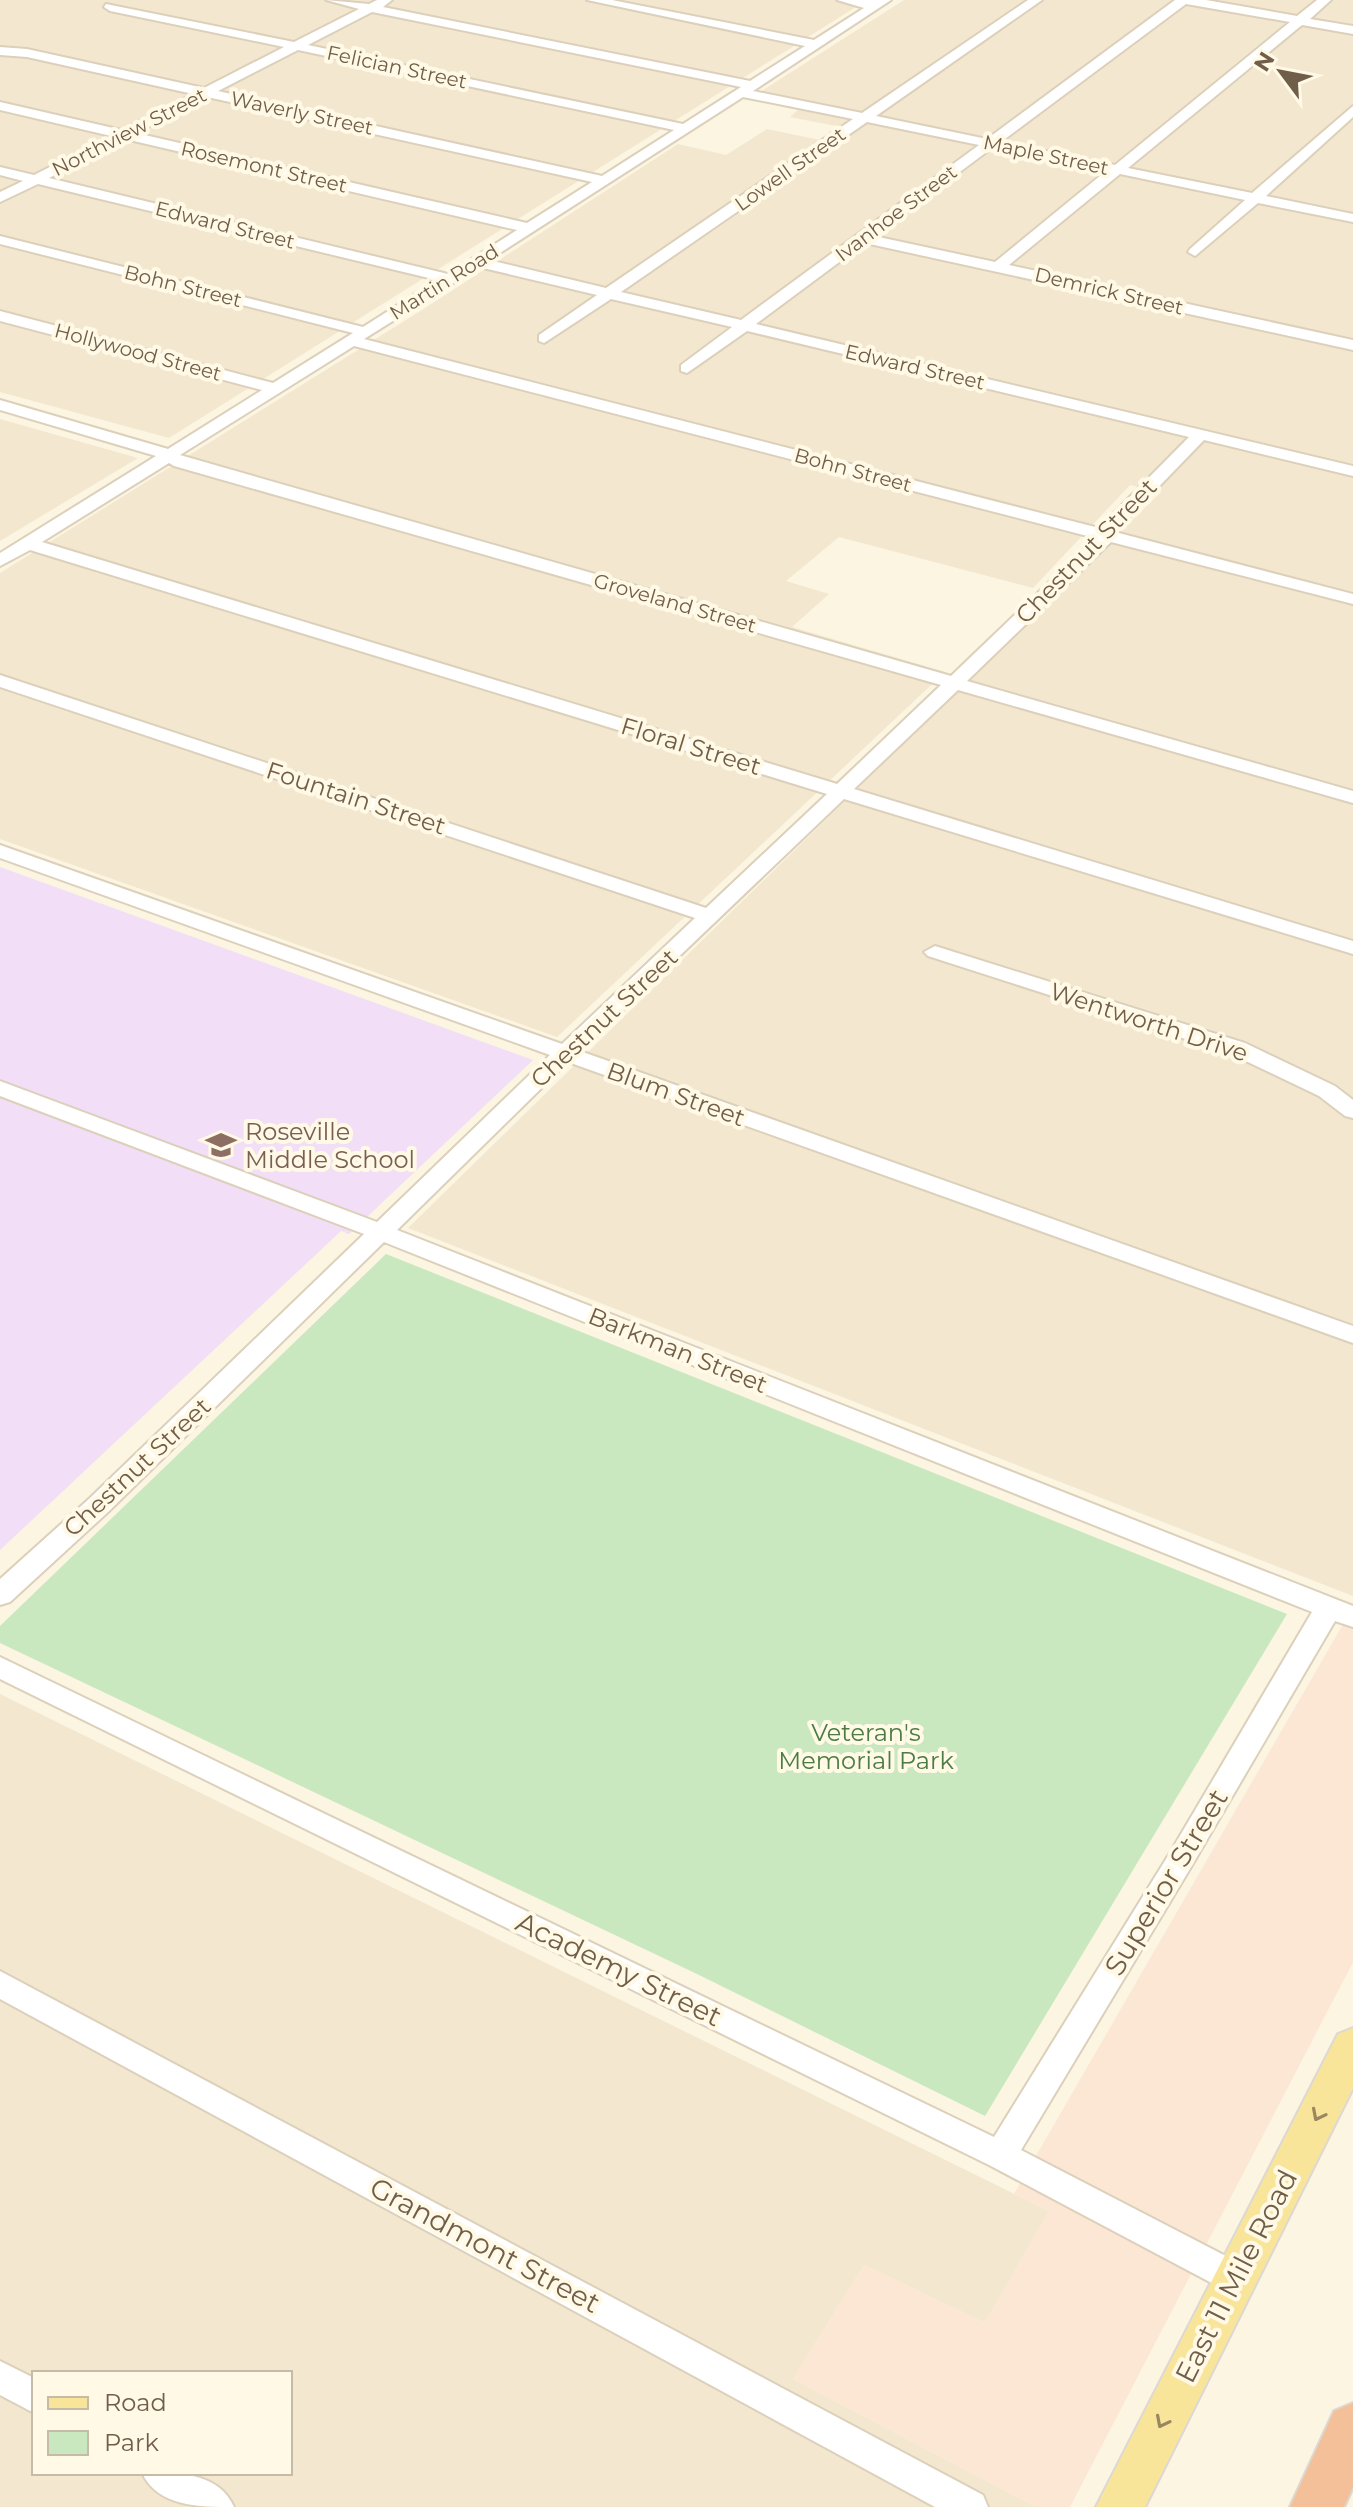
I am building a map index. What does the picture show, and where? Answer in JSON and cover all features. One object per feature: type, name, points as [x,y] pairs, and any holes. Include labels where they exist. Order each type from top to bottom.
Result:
[{"type":"highway","points":[[1317,2507],[1353,2428]]},
{"type":"main road","name":"East 11 Mile Road","points":[[1120,2507],[1353,2046]]},
{"type":"street","name":"Maple Street","points":[[332,0],[746,89],[864,118],[1353,218]]},
{"type":"street","name":"Northview Street","points":[[0,198],[386,0]]},
{"type":"street","points":[[593,0],[816,44]]},
{"type":"street","points":[[843,0],[880,3]]},
{"type":"street","name":"Lowell Street","points":[[544,338],[1036,0]]},
{"type":"street","points":[[1184,0],[1353,30]]},
{"type":"street","name":"Ivanhoe Street","points":[[687,368],[1184,0]]},
{"type":"street","points":[[999,266],[1325,0]]},
{"type":"street","name":"Martin Road","points":[[0,561],[277,389],[880,3]]},
{"type":"street","name":"Felician Street","points":[[110,7],[685,128]]},
{"type":"street","name":"Waverly Street","points":[[0,51],[27,53],[603,180]]},
{"type":"street","name":"Rosemont Street","points":[[0,106],[528,228]]},
{"type":"street","points":[[1195,252],[1255,198],[1345,125],[1353,110]]},
{"type":"street","name":"Edward Street","points":[[0,171],[450,279]]},
{"type":"street","name":"Demrick Street","points":[[864,238],[1353,345]]},
{"type":"street","name":"Bohn Street","points":[[0,240],[1353,599]]},
{"type":"street","name":"Edward Street","points":[[477,262],[1353,471]]},
{"type":"street","name":"Hollywood Street","points":[[0,316],[277,389]]},
{"type":"street","name":"Groveland Street","points":[[0,405],[172,455],[180,462],[1353,797]]},
{"type":"street","name":"Chestnut Street","points":[[0,1595],[132,1474],[564,1054],[1101,544],[1109,526],[1200,435]]},
{"type":"street","name":"Floral Street","points":[[29,544],[1353,948]]},
{"type":"street","name":"Fountain Street","points":[[0,681],[711,916]]},
{"type":"street","name":"Blum Street","points":[[0,851],[1353,1335]]},
{"type":"street","name":"Wentworth Drive","points":[[935,952],[1237,1048],[1327,1091],[1353,1111]]},
{"type":"street","name":"Barkman Street","points":[[0,1088],[380,1232],[1341,1612]]},
{"type":"street","name":"Superior Street","points":[[1000,2155],[1181,1859],[1341,1612]]},
{"type":"street","name":"Academy Street","points":[[0,1667],[1000,2155],[1235,2278]]},
{"type":"street","name":"Grandmont Street","points":[[0,1984],[970,2507]]},
{"type":"street","points":[[0,2377],[32,2396]]},
{"type":"street","points":[[163,2475],[216,2507]]},
{"type":"shaded area","points":[[0,0],[867,0],[169,438],[0,392]]},
{"type":"shaded area","points":[[904,0],[1353,0],[1353,1596],[408,1228],[1161,492],[1130,485],[1033,588],[839,537],[786,581],[829,594],[792,627],[945,672],[557,1037],[0,839],[0,573],[422,310],[678,144],[726,155],[767,129],[820,140],[836,126],[790,117],[799,109],[749,99]]},
{"type":"shaded area","points":[[0,419],[138,458],[0,541]]},
{"type":"shaded area","name":"Roseville Middle School","points":[[0,867],[533,1060],[349,1234],[341,1231],[0,1550]]},
{"type":"shaded area","points":[[1353,1607],[1353,1962],[1070,2507],[1036,2507],[793,2379],[864,2265],[985,2323],[1049,2211],[1014,2194]]},
{"type":"shaded area","points":[[0,1694],[1049,2211],[985,2323],[864,2265],[793,2379],[1036,2507],[0,2507]]},
{"type":"green space","name":"Veteran's Memorial Park","points":[[386,1254],[1287,1614],[985,2116],[697,1974],[0,1643],[0,1626]]},
{"type":"place","name":"Roseville Middle School","points":[[221,1145]]}]
